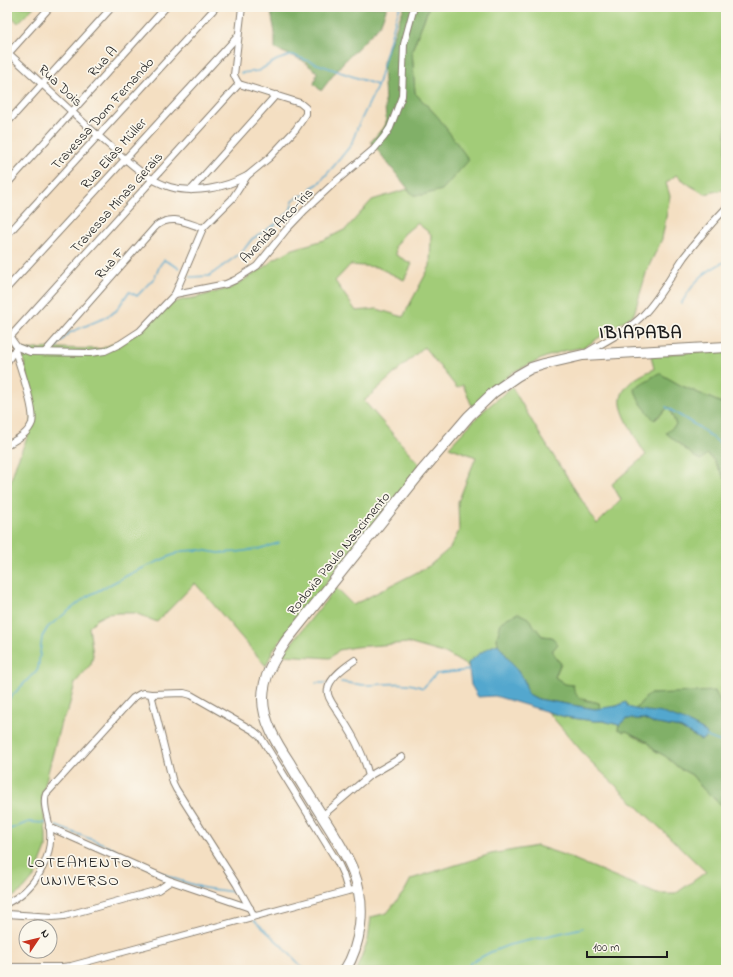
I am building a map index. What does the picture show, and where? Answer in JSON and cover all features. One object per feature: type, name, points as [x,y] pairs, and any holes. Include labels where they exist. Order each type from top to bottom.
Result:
[{"type":"main road","name":"Rodovia Paulo Nascimento","points":[[345,970],[357,943],[360,929],[360,889],[350,862],[275,739],[265,712],[263,698],[266,674],[275,657],[286,641],[428,463],[479,406],[494,392],[517,376],[531,368],[583,355],[726,347]]},
{"type":"street","points":[[8,53],[50,7]]},
{"type":"street","points":[[7,123],[112,7]]},
{"type":"street","name":"Rua A","points":[[7,184],[166,7]]},
{"type":"street","name":"Travessa Dom Fernando","points":[[7,235],[216,7]]},
{"type":"street","points":[[16,349],[30,352],[100,352],[114,347],[140,331],[176,294],[203,228],[232,199],[247,176],[269,158],[286,141],[306,114],[306,108],[304,106],[276,95],[239,84],[236,81],[234,74],[242,7]]},
{"type":"street","name":"Avenida Arco-Íris","points":[[176,294],[226,284],[257,266],[286,230],[305,210],[374,149],[384,137],[390,128],[402,96],[404,44],[414,7]]},
{"type":"street","name":"Rua Elias Müller","points":[[7,288],[238,36]]},
{"type":"street","name":"Rua Dois","points":[[8,53],[98,135],[153,180],[174,188],[191,190],[206,189],[234,182],[247,176]]},
{"type":"street","name":"Travessa Minas Gerais","points":[[8,335],[153,180],[239,84]]},
{"type":"street","points":[[191,190],[276,95]]},
{"type":"street","points":[[583,355],[632,324],[643,315],[658,297],[685,256],[726,208]]},
{"type":"street","name":"Rua F","points":[[45,352],[156,226],[170,219],[203,228]]},
{"type":"street","points":[[7,445],[24,435],[31,424],[32,417],[31,406],[16,349],[8,335]]},
{"type":"street","points":[[7,362],[16,349]]},
{"type":"street","points":[[355,660],[338,674],[329,685],[328,692],[334,706],[358,743],[365,759],[369,776]]},
{"type":"street","points":[[7,903],[21,895],[29,887],[35,880],[45,861],[49,845],[49,827],[45,803],[46,794],[133,698],[140,694],[184,693],[191,695],[257,733],[338,863],[348,891]]},
{"type":"street","points":[[152,694],[173,783],[254,916]]},
{"type":"street","points":[[322,816],[369,776],[402,757]]},
{"type":"street","points":[[296,795],[305,790]]},
{"type":"street","points":[[49,827],[171,881],[250,908]]},
{"type":"street","points":[[7,914],[52,917],[64,916],[158,890],[171,881]]},
{"type":"street","points":[[7,967],[71,966],[254,916],[360,889]]},
{"type":"green space","points":[[7,7],[34,7],[18,23],[7,11]]},
{"type":"green space","points":[[272,7],[387,7],[380,25],[341,65],[321,91],[314,84],[317,72],[302,60],[275,49],[275,33],[271,12]]},
{"type":"green space","points":[[404,7],[429,7],[412,50],[415,93],[438,117],[469,160],[442,190],[423,195],[413,195],[371,142],[386,124],[383,62]]},
{"type":"green space","points":[[429,7],[726,7],[726,192],[722,190],[705,194],[676,175],[666,183],[670,196],[662,239],[647,270],[634,314],[585,347],[563,351],[513,372],[472,406],[463,385],[457,388],[424,347],[364,401],[420,465],[273,650],[266,666],[195,583],[157,622],[135,613],[107,614],[97,619],[89,627],[93,655],[91,664],[75,683],[68,711],[61,722],[42,796],[46,848],[35,876],[24,889],[7,901],[7,493],[16,464],[32,426],[31,400],[22,350],[53,348],[101,349],[135,334],[164,306],[185,299],[231,288],[265,267],[274,259],[293,249],[324,240],[346,229],[372,200],[408,189],[413,195],[438,117],[415,93],[412,50]],"holes":[[[417,223],[431,234],[430,266],[403,317],[377,309],[356,311],[335,281],[350,265],[377,267],[404,280],[412,264],[396,255],[395,246],[404,234]]]},
{"type":"green space","points":[[726,350],[726,405],[680,385],[659,373],[648,380],[655,420],[669,407],[676,425],[667,433],[696,458],[701,460],[707,454],[710,456],[726,480],[726,708],[722,705],[660,694],[650,694],[635,710],[628,707],[626,702],[617,706],[600,709],[599,703],[579,698],[565,684],[555,677],[561,663],[553,652],[552,637],[542,636],[535,627],[499,632],[497,638],[498,644],[475,657],[468,663],[469,667],[447,654],[408,643],[355,647],[339,650],[330,658],[282,655],[336,588],[353,605],[429,566],[450,548],[459,531],[458,502],[476,457],[449,447],[482,412],[512,387],[542,438],[597,524],[621,500],[612,484],[646,455],[632,432],[623,411],[621,399],[625,388],[633,380],[654,369],[651,355]]},
{"type":"green space","points":[[659,373],[680,385],[726,405],[726,480],[710,456],[707,454],[701,460],[696,458],[666,433],[676,425],[669,407],[654,420],[639,401],[634,388]]},
{"type":"green space","points":[[518,613],[528,618],[542,636],[552,637],[558,644],[552,651],[556,659],[561,663],[555,677],[565,684],[573,685],[576,694],[582,699],[599,703],[600,709],[538,699],[528,694],[524,680],[498,644],[497,638],[501,622]]},
{"type":"green space","points":[[715,691],[722,705],[726,708],[726,809],[703,789],[692,775],[679,768],[665,756],[654,750],[648,742],[626,731],[624,732],[618,729],[619,725],[626,719],[644,719],[652,723],[680,728],[701,740],[703,730],[677,719],[635,710],[650,694]]},
{"type":"green space","points":[[548,712],[565,717],[603,721],[619,725],[618,728],[630,732],[638,738],[648,742],[654,750],[665,756],[679,768],[692,775],[703,789],[726,809],[726,970],[356,970],[368,940],[371,917],[387,913],[404,892],[411,879],[491,854],[537,846],[564,855],[657,894],[675,894],[706,872],[590,761]]},
{"type":"water","points":[[498,644],[524,680],[528,694],[538,699],[595,709],[617,706],[626,702],[628,707],[662,713],[692,724],[707,734],[705,738],[701,740],[680,728],[652,723],[644,719],[626,719],[619,725],[603,721],[565,717],[495,696],[478,697],[471,685],[468,663],[482,652]]},
{"type":"waterway","points":[[190,277],[209,276],[242,252],[252,239],[276,224],[287,214],[291,209],[293,200],[299,196],[309,195],[311,188],[318,184],[351,145],[358,126],[377,87],[400,7]]},
{"type":"waterway","points":[[241,73],[258,71],[277,60],[292,55],[377,85]]},
{"type":"waterway","points":[[51,350],[57,346],[69,333],[104,318],[116,311],[128,293],[130,292],[137,296],[155,277],[164,260],[179,268]]},
{"type":"waterway","points":[[681,304],[700,278],[711,269],[726,261]]},
{"type":"waterway","points":[[666,407],[700,428],[726,448]]},
{"type":"waterway","points":[[7,701],[38,669],[42,637],[48,627],[86,597],[134,572],[182,551],[200,550],[219,553],[237,552],[258,549],[279,543]]},
{"type":"waterway","points":[[341,682],[366,685],[410,684],[423,688],[436,674],[470,670]]},
{"type":"waterway","points":[[316,683],[327,683]]},
{"type":"waterway","points":[[705,736],[726,744]]},
{"type":"waterway","points":[[7,830],[29,822],[46,823]]},
{"type":"waterway","points":[[56,826],[104,844],[133,860],[175,879],[204,888],[234,892]]},
{"type":"waterway","points":[[254,920],[305,970]]},
{"type":"waterway","points":[[467,970],[470,963],[509,945],[582,928]]},
{"type":"district","name":"IBIAPABA","points":[[641,332]]},
{"type":"district","name":"LOTEAMENTO UNIVERSO","points":[[80,870]]}]
